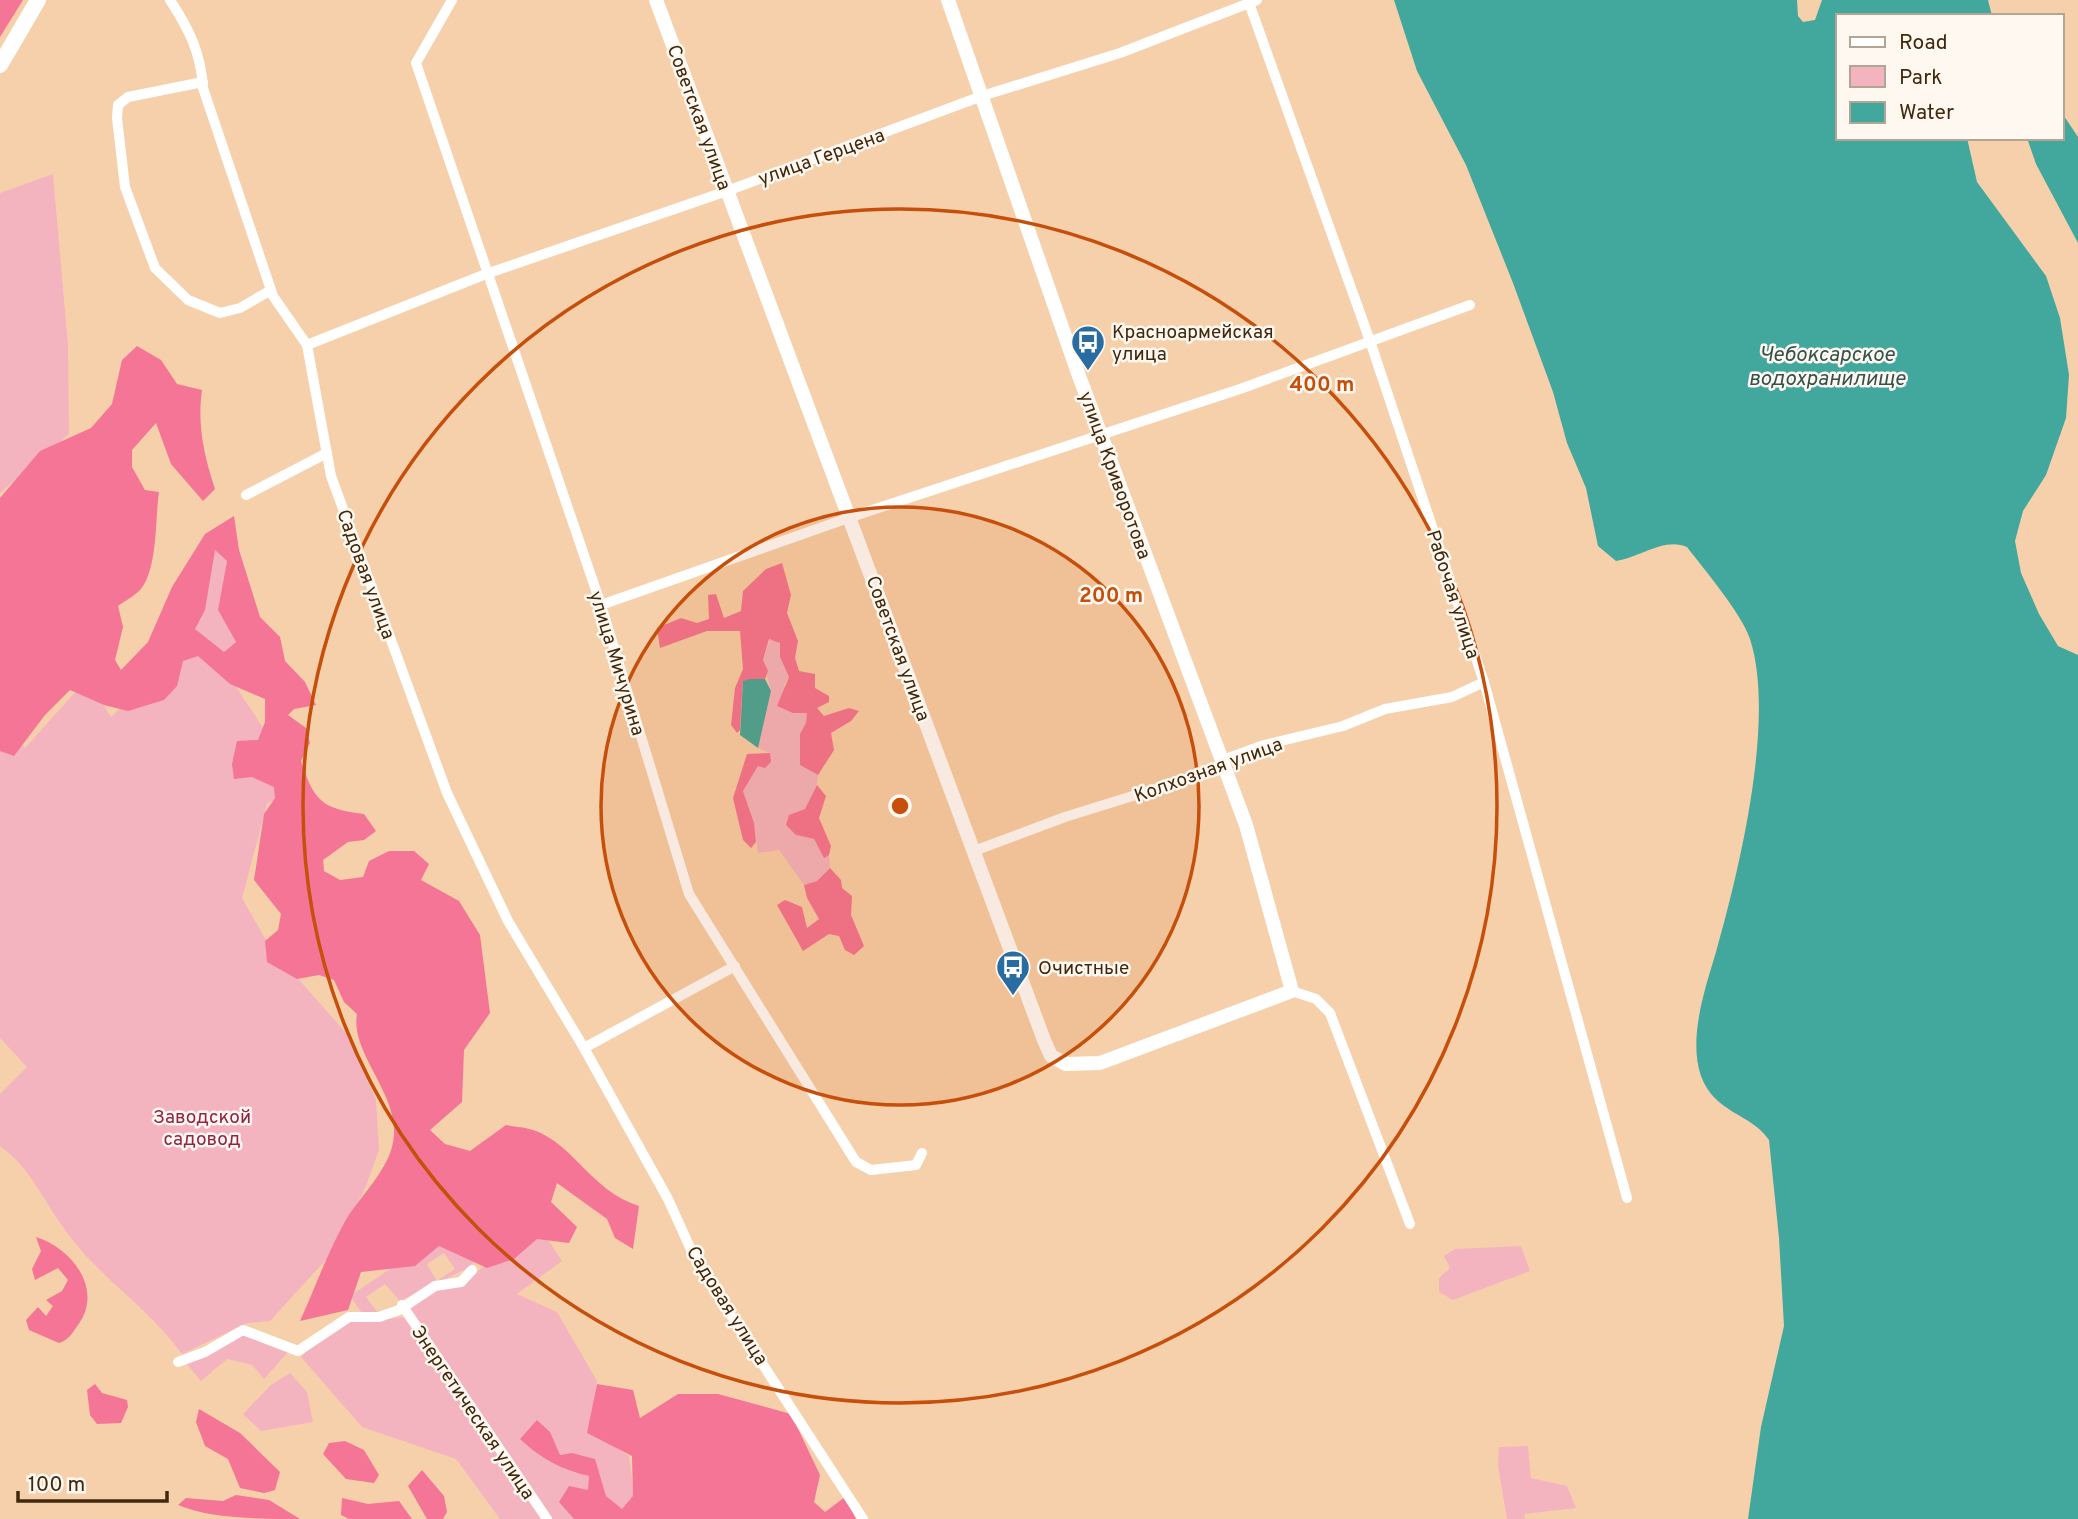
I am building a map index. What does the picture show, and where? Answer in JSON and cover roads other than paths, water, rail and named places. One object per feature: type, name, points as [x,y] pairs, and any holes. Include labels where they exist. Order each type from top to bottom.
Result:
[{"type":"main road","points":[[0,65],[38,0]]},
{"type":"street","name":"Садовая улица","points":[[170,0],[193,38],[201,62],[203,82],[271,290],[307,345],[331,476],[447,793],[508,921],[584,1048],[668,1199],[697,1263],[863,1519]]},
{"type":"street","name":"улица Мичурина","points":[[452,0],[416,63],[601,605],[689,894],[856,1163],[871,1170],[916,1166],[922,1153]]},
{"type":"street","name":"Советская улица","points":[[656,0],[1051,1056],[1066,1064],[1100,1063],[1292,991]]},
{"type":"street","name":"улица Криворотова","points":[[948,0],[1101,436],[1223,760],[1264,883],[1292,991]]},
{"type":"street","name":"улица Герцена","points":[[307,345],[486,274],[727,191],[982,96],[1120,53],[1251,1]]},
{"type":"street","name":"Рабочая улица","points":[[1251,1],[1370,341],[1484,682],[1627,1198]]},
{"type":"street","points":[[203,82],[128,97],[118,105],[117,118],[125,187],[155,268],[188,300],[220,313],[240,308],[271,290]]},
{"type":"street","points":[[601,605],[851,517],[1240,390],[1470,305]]},
{"type":"street","points":[[246,495],[327,453]]},
{"type":"street","name":"Колхозная улица","points":[[974,851],[1065,817],[1213,771],[1223,760],[1264,745],[1343,726],[1385,709],[1452,697],[1484,682]]},
{"type":"street","points":[[584,1048],[736,966]]},
{"type":"street","points":[[1292,991],[1316,999],[1329,1013],[1410,1224]]},
{"type":"street","name":"Энергетическая улица","points":[[178,1362],[205,1352],[243,1330],[298,1351],[349,1317],[379,1317],[399,1310],[402,1305],[435,1286],[461,1282],[472,1269]]},
{"type":"street","name":"Энергетическая улица","points":[[402,1305],[547,1519]]},
{"type":"water","name":"Чебоксарское водохранилище","points":[[1394,0],[1797,0],[1798,16],[1803,22],[1815,20],[1822,0],[1988,0],[1992,14],[1836,14],[1836,140],[1967,140],[1977,182],[2046,276],[2060,318],[2069,375],[2066,418],[2046,475],[2023,511],[2015,541],[2021,573],[2039,614],[2058,646],[2078,655],[2078,1519],[1748,1519],[1761,1427],[1784,1326],[1769,1140],[1753,1124],[1724,1106],[1707,1089],[1697,1061],[1696,1046],[1703,997],[1744,838],[1757,752],[1757,672],[1750,639],[1731,605],[1687,547],[1660,546],[1616,561],[1598,546],[1586,488],[1567,443],[1553,392],[1513,283],[1466,165],[1417,71]]},
{"type":"water","points":[[2064,116],[2078,137],[2078,243],[2036,164],[2028,140],[2064,140]]},
{"type":"water","points":[[765,679],[771,691],[758,748],[740,735],[743,681]]},
{"type":"place","name":"Красноармейская улица","points":[[1088,372]]},
{"type":"place","name":"Очистные","points":[[1013,997]]},
{"type":"park label","name":"Заводской садовод","points":[[202,1127]]}]
